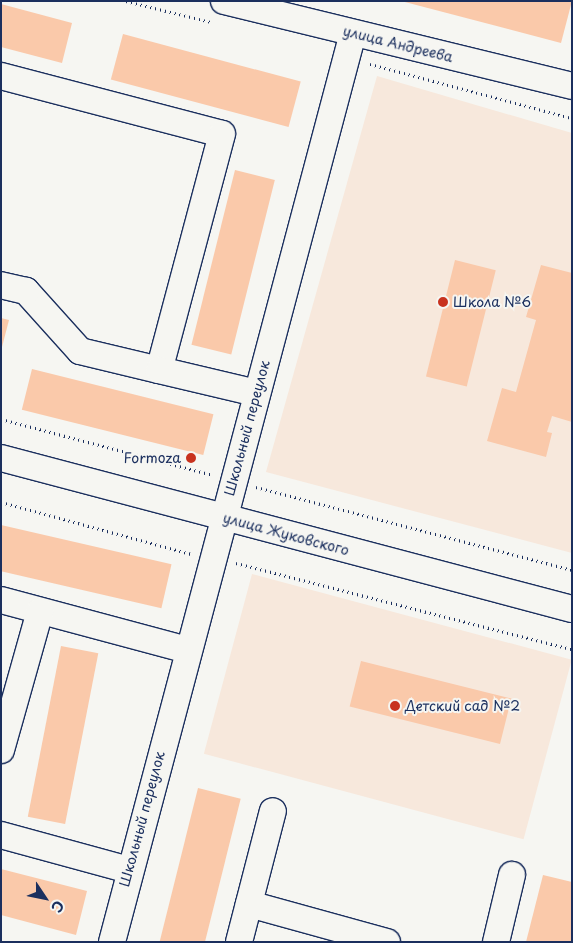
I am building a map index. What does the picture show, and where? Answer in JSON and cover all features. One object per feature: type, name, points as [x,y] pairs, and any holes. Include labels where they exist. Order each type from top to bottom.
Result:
[{"type":"street","name":"улица Андреева","points":[[224,1],[572,86]]},
{"type":"street","name":"Школьный переулок","points":[[111,940],[353,33]]},
{"type":"street","points":[[1,76],[222,134],[159,370]]},
{"type":"street","points":[[1,285],[26,291],[80,351],[256,393]]},
{"type":"street","name":"улица Жуковского","points":[[1,458],[572,609]]},
{"type":"street","points":[[1,600],[188,650]]},
{"type":"street","points":[[1,750],[40,610]]},
{"type":"street","points":[[239,942],[273,811]]},
{"type":"street","points":[[1,835],[129,870]]},
{"type":"street","points":[[496,942],[512,875]]},
{"type":"street","points":[[249,904],[387,942]]},
{"type":"path","points":[[1,419],[572,570]]},
{"type":"path","points":[[1,502],[212,560],[257,566],[572,649]]},
{"type":"shaded area","name":"Школа №6","points":[[377,76],[572,133],[572,553],[266,472]]},
{"type":"shaded area","name":"Детский сад №2","points":[[252,574],[572,660],[524,839],[204,754]]},
{"type":"building","points":[[401,1],[572,1],[561,43]]},
{"type":"building","points":[[1,4],[72,23],[62,63],[1,47]]},
{"type":"building","points":[[123,34],[301,82],[289,127],[111,79]]},
{"type":"building","points":[[235,170],[275,180],[231,355],[191,345]]},
{"type":"building","points":[[455,260],[496,270],[467,387],[426,376]]},
{"type":"building","points":[[541,265],[572,273],[572,422],[552,416],[547,432],[552,433],[546,457],[487,441],[502,388],[516,392],[536,320],[526,317]]},
{"type":"building","points":[[1,318],[9,320],[2,347],[1,347]]},
{"type":"building","points":[[32,369],[213,414],[203,455],[22,410]]},
{"type":"building","points":[[1,525],[172,564],[161,608],[1,571]]},
{"type":"building","points":[[61,646],[98,653],[65,824],[28,817]]},
{"type":"building","points":[[361,661],[511,698],[500,744],[350,707]]},
{"type":"building","points":[[198,788],[241,799],[205,942],[160,942]]},
{"type":"building","points":[[1,869],[87,891],[76,935],[1,915]]},
{"type":"building","points":[[543,875],[572,882],[572,942],[526,942]]},
{"type":"place","name":"Школа №6","points":[[443,302]]},
{"type":"place","name":"Formoza","points":[[191,458]]},
{"type":"place","name":"Детский сад №2","points":[[395,706]]}]
